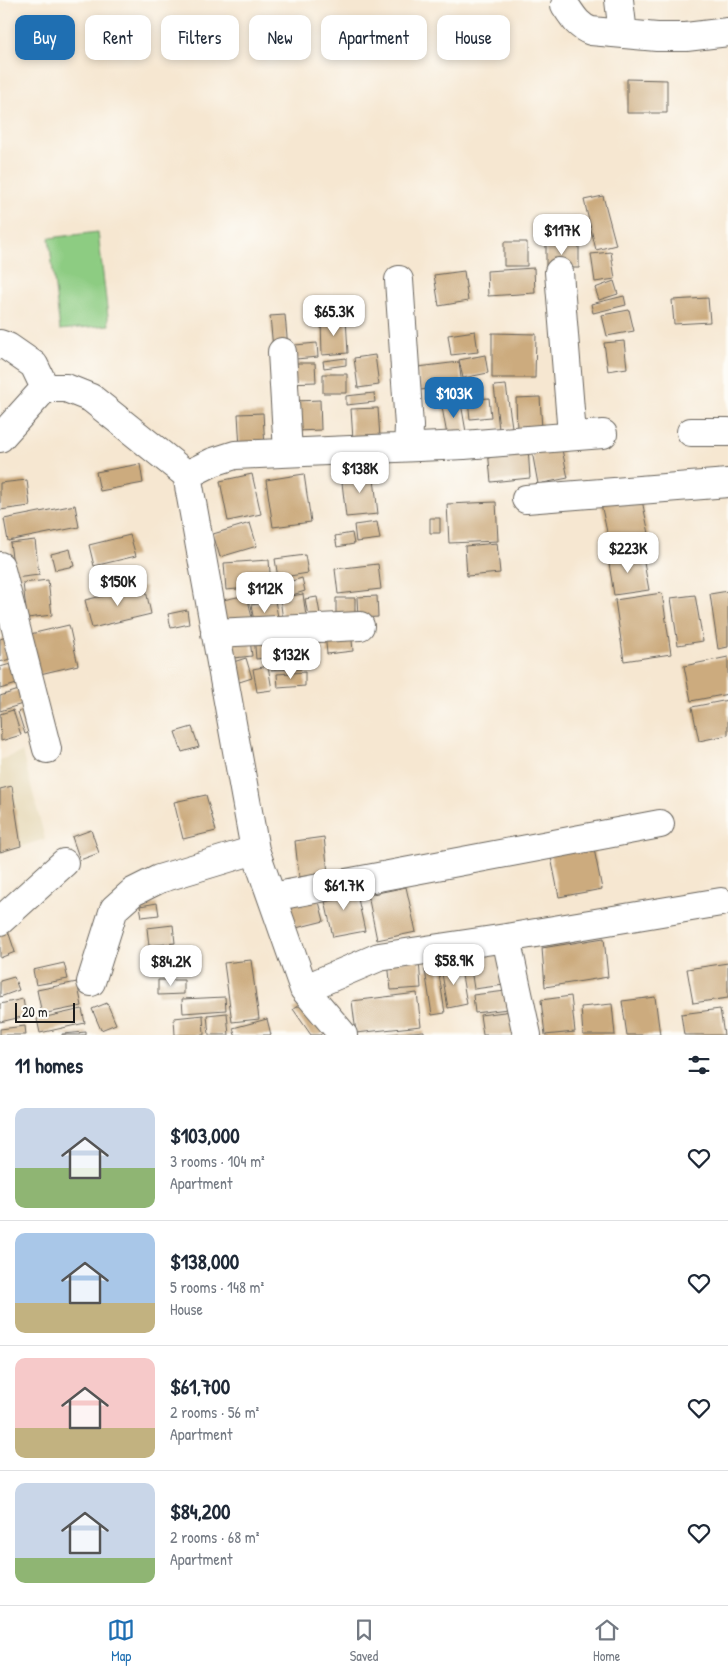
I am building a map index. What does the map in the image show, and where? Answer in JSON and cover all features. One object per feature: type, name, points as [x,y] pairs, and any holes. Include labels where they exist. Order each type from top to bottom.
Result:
[{"type":"street","points":[[619,0],[623,34]]},
{"type":"street","points":[[565,6],[577,23],[591,31],[686,37],[728,32]]},
{"type":"street","points":[[559,272],[572,435]]},
{"type":"street","points":[[399,280],[409,426],[408,447]]},
{"type":"street","points":[[0,344],[8,347],[34,365],[45,388]]},
{"type":"street","points":[[282,352],[288,452]]},
{"type":"street","points":[[0,438],[45,388],[66,388],[92,398],[187,476],[255,850],[304,989],[343,1035]]},
{"type":"street","points":[[691,432],[728,432]]},
{"type":"street","points":[[187,476],[213,462],[235,455],[464,445],[572,435],[604,434]]},
{"type":"street","points":[[526,499],[728,483]]},
{"type":"street","points":[[0,566],[47,749]]},
{"type":"street","points":[[215,633],[360,626]]},
{"type":"street","points":[[272,897],[660,824]]},
{"type":"street","points":[[91,982],[114,909],[133,892],[159,879],[255,850]]},
{"type":"street","points":[[0,921],[64,862]]},
{"type":"street","points":[[304,989],[379,957],[721,902]]},
{"type":"street","points":[[506,938],[527,1035]]},
{"type":"shaded area","points":[[22,752],[45,839],[0,853],[0,760]]},
{"type":"green space","points":[[98,232],[109,325],[60,330],[49,238]]},
{"type":"building","points":[[627,79],[667,80],[667,113],[627,113]]},
{"type":"building","points":[[603,196],[616,245],[596,250],[584,200]]},
{"type":"building","points":[[583,217],[583,237],[551,239],[550,218]]},
{"type":"building","points":[[504,242],[527,242],[527,266],[504,266]]},
{"type":"building","points":[[546,243],[579,243],[579,268],[546,268]]},
{"type":"building","points":[[611,252],[615,279],[595,282],[591,254]]},
{"type":"building","points":[[534,268],[535,293],[488,296],[487,271]]},
{"type":"building","points":[[464,271],[468,301],[439,306],[434,275]]},
{"type":"building","points":[[614,281],[618,294],[599,300],[595,288]]},
{"type":"building","points":[[624,296],[626,305],[593,313],[591,304]]},
{"type":"building","points":[[708,298],[710,322],[674,324],[672,300]]},
{"type":"building","points":[[629,310],[634,331],[607,336],[602,315]]},
{"type":"building","points":[[285,315],[288,348],[273,349],[270,316]]},
{"type":"building","points":[[346,318],[348,353],[322,355],[321,320]]},
{"type":"building","points":[[475,331],[478,352],[451,355],[448,335]]},
{"type":"building","points":[[492,333],[536,334],[535,378],[492,378]]},
{"type":"building","points":[[624,341],[627,368],[608,371],[604,343]]},
{"type":"building","points":[[317,343],[318,357],[296,359],[295,345]]},
{"type":"building","points":[[375,355],[379,385],[358,388],[354,358]]},
{"type":"building","points":[[485,355],[488,373],[463,378],[459,360]]},
{"type":"building","points":[[346,358],[346,365],[324,368],[323,361]]},
{"type":"building","points":[[459,362],[462,386],[420,390],[418,367]]},
{"type":"building","points":[[287,363],[315,363],[316,382],[288,383]]},
{"type":"building","points":[[323,374],[347,374],[347,393],[323,393]]},
{"type":"building","points":[[481,380],[483,396],[466,398],[463,383]]},
{"type":"building","points":[[506,385],[512,427],[499,429],[494,386]]},
{"type":"building","points":[[374,393],[375,402],[346,405],[346,396]]},
{"type":"building","points":[[540,397],[542,429],[517,430],[516,398]]},
{"type":"building","points":[[489,398],[491,417],[470,419],[468,400]]},
{"type":"building","points":[[320,400],[321,430],[296,431],[295,401]]},
{"type":"building","points":[[461,403],[466,432],[447,435],[442,407]]},
{"type":"building","points":[[378,408],[380,438],[353,440],[351,409]]},
{"type":"building","points":[[263,413],[265,448],[240,449],[238,414]]},
{"type":"building","points":[[560,440],[568,478],[538,484],[531,446]]},
{"type":"building","points":[[528,447],[530,478],[491,482],[488,450]]},
{"type":"building","points":[[140,464],[143,483],[100,491],[96,472]]},
{"type":"building","points":[[373,470],[378,514],[346,517],[341,474]]},
{"type":"building","points":[[252,474],[261,514],[228,521],[220,481]]},
{"type":"building","points":[[304,474],[311,522],[273,527],[266,480]]},
{"type":"building","points":[[27,480],[30,506],[0,510],[0,483]]},
{"type":"building","points":[[640,491],[651,543],[611,551],[600,499]]},
{"type":"building","points":[[496,502],[498,541],[449,543],[447,504]]},
{"type":"building","points":[[75,505],[79,527],[8,541],[4,519]]},
{"type":"building","points":[[430,518],[440,518],[440,533],[430,533]]},
{"type":"building","points":[[377,522],[380,539],[356,542],[354,525]]},
{"type":"building","points":[[250,523],[257,546],[220,557],[213,534]]},
{"type":"building","points":[[352,533],[354,544],[337,547],[335,536]]},
{"type":"building","points":[[130,535],[136,556],[94,566],[89,545]]},
{"type":"building","points":[[35,540],[39,575],[15,578],[10,543]]},
{"type":"building","points":[[497,543],[500,573],[467,576],[465,546]]},
{"type":"building","points":[[70,549],[74,566],[55,570],[51,554]]},
{"type":"building","points":[[642,552],[649,590],[614,595],[608,557]]},
{"type":"building","points":[[305,555],[308,573],[278,578],[275,559]]},
{"type":"building","points":[[269,560],[271,586],[226,590],[224,563]]},
{"type":"building","points":[[378,564],[381,589],[338,594],[335,569]]},
{"type":"building","points":[[302,578],[305,591],[289,596],[285,583]]},
{"type":"building","points":[[48,580],[52,615],[27,618],[23,583]]},
{"type":"building","points":[[145,586],[151,614],[92,628],[85,600]]},
{"type":"building","points":[[728,591],[728,647],[718,649],[710,594]]},
{"type":"building","points":[[662,593],[671,654],[624,661],[615,600]]},
{"type":"building","points":[[303,594],[307,624],[284,628],[280,598]]},
{"type":"building","points":[[247,595],[252,618],[222,624],[218,601]]},
{"type":"building","points":[[695,595],[703,641],[678,645],[671,598]]},
{"type":"building","points":[[377,596],[378,617],[358,618],[357,597]]},
{"type":"building","points":[[317,597],[320,614],[308,616],[305,599]]},
{"type":"building","points":[[336,598],[355,598],[355,618],[336,618]]},
{"type":"building","points":[[275,601],[279,622],[255,627],[251,605]]},
{"type":"building","points":[[187,610],[189,624],[171,628],[168,614]]},
{"type":"building","points":[[69,625],[78,665],[36,675],[26,635]]},
{"type":"building","points":[[312,630],[315,651],[290,655],[287,634]]},
{"type":"building","points":[[351,630],[353,651],[327,654],[325,633]]},
{"type":"building","points":[[249,632],[252,656],[224,659],[222,635]]},
{"type":"building","points":[[283,632],[285,656],[256,659],[254,635]]},
{"type":"building","points":[[6,637],[13,658],[0,662],[0,639]]},
{"type":"building","points":[[728,657],[728,694],[691,701],[684,666]]},
{"type":"building","points":[[246,658],[252,678],[233,684],[227,664]]},
{"type":"building","points":[[300,658],[301,669],[271,670],[271,660]]},
{"type":"building","points":[[14,663],[20,683],[0,689],[0,667]]},
{"type":"building","points":[[268,666],[272,690],[257,692],[253,669]]},
{"type":"building","points":[[305,672],[305,686],[278,688],[277,674]]},
{"type":"building","points":[[28,687],[32,701],[0,711],[0,696]]},
{"type":"building","points":[[728,700],[728,735],[699,741],[692,707]]},
{"type":"building","points":[[31,707],[38,729],[25,734],[18,712]]},
{"type":"building","points":[[13,710],[21,735],[1,741],[0,714]]},
{"type":"building","points":[[192,727],[199,747],[182,752],[175,732]]},
{"type":"building","points":[[12,786],[21,846],[0,852],[0,789]]},
{"type":"building","points":[[206,795],[216,831],[183,839],[174,802]]},
{"type":"building","points":[[91,830],[99,853],[80,860],[72,837]]},
{"type":"building","points":[[324,837],[328,873],[299,877],[295,841]]},
{"type":"building","points":[[593,844],[602,889],[559,897],[550,852]]},
{"type":"building","points":[[355,885],[365,931],[333,937],[323,892]]},
{"type":"building","points":[[406,887],[416,932],[377,940],[368,895]]},
{"type":"building","points":[[316,890],[324,921],[296,928],[288,897]]},
{"type":"building","points":[[157,903],[159,915],[142,917],[140,906]]},
{"type":"building","points":[[173,925],[175,943],[149,946],[147,928]]},
{"type":"building","points":[[7,928],[15,952],[0,958],[0,931]]},
{"type":"building","points":[[604,938],[608,977],[545,987],[542,948]]},
{"type":"building","points":[[499,951],[504,985],[474,989],[469,955]]},
{"type":"building","points":[[251,960],[259,1019],[232,1022],[224,963]]},
{"type":"building","points":[[419,960],[421,988],[391,990],[388,962]]},
{"type":"building","points":[[64,963],[68,979],[36,985],[33,970]]},
{"type":"building","points":[[728,963],[728,998],[693,1003],[687,969]]},
{"type":"building","points":[[460,964],[467,1004],[448,1008],[441,968]]},
{"type":"building","points":[[438,968],[445,1013],[432,1015],[425,970]]},
{"type":"building","points":[[14,977],[19,990],[0,997],[0,981]]},
{"type":"building","points":[[158,980],[184,980],[184,994],[158,995]]},
{"type":"building","points":[[77,982],[82,1006],[42,1014],[37,990]]},
{"type":"building","points":[[514,990],[516,1008],[475,1013],[473,995]]},
{"type":"building","points":[[417,993],[421,1026],[356,1033],[352,1001]]},
{"type":"building","points":[[571,996],[575,1032],[545,1035],[541,1000]]},
{"type":"building","points":[[225,997],[226,1010],[183,1013],[182,999]]},
{"type":"building","points":[[655,997],[660,1035],[627,1035],[622,1001]]},
{"type":"building","points":[[23,999],[26,1016],[0,1022],[0,1004]]},
{"type":"building","points":[[304,1002],[324,1032],[320,1035],[311,1035],[293,1009]]},
{"type":"building","points":[[107,1003],[116,1024],[101,1030],[92,1009]]},
{"type":"building","points":[[612,1004],[615,1035],[583,1035],[581,1007]]},
{"type":"building","points":[[82,1009],[85,1023],[40,1033],[37,1019]]},
{"type":"building","points":[[720,1009],[724,1035],[684,1035],[681,1014]]},
{"type":"building","points":[[512,1011],[516,1035],[483,1035],[480,1015]]},
{"type":"building","points":[[227,1013],[229,1035],[209,1035],[207,1015]]},
{"type":"building","points":[[203,1015],[204,1035],[175,1035],[174,1018]]},
{"type":"building","points":[[267,1019],[271,1035],[235,1035],[233,1028]]},
{"type":"building","points":[[25,1026],[26,1035],[0,1035],[0,1029]]},
{"type":"building","points":[[424,1031],[424,1035],[389,1035],[389,1034]]},
{"type":"building","points":[[86,1032],[86,1035],[62,1035],[62,1034]]}]
